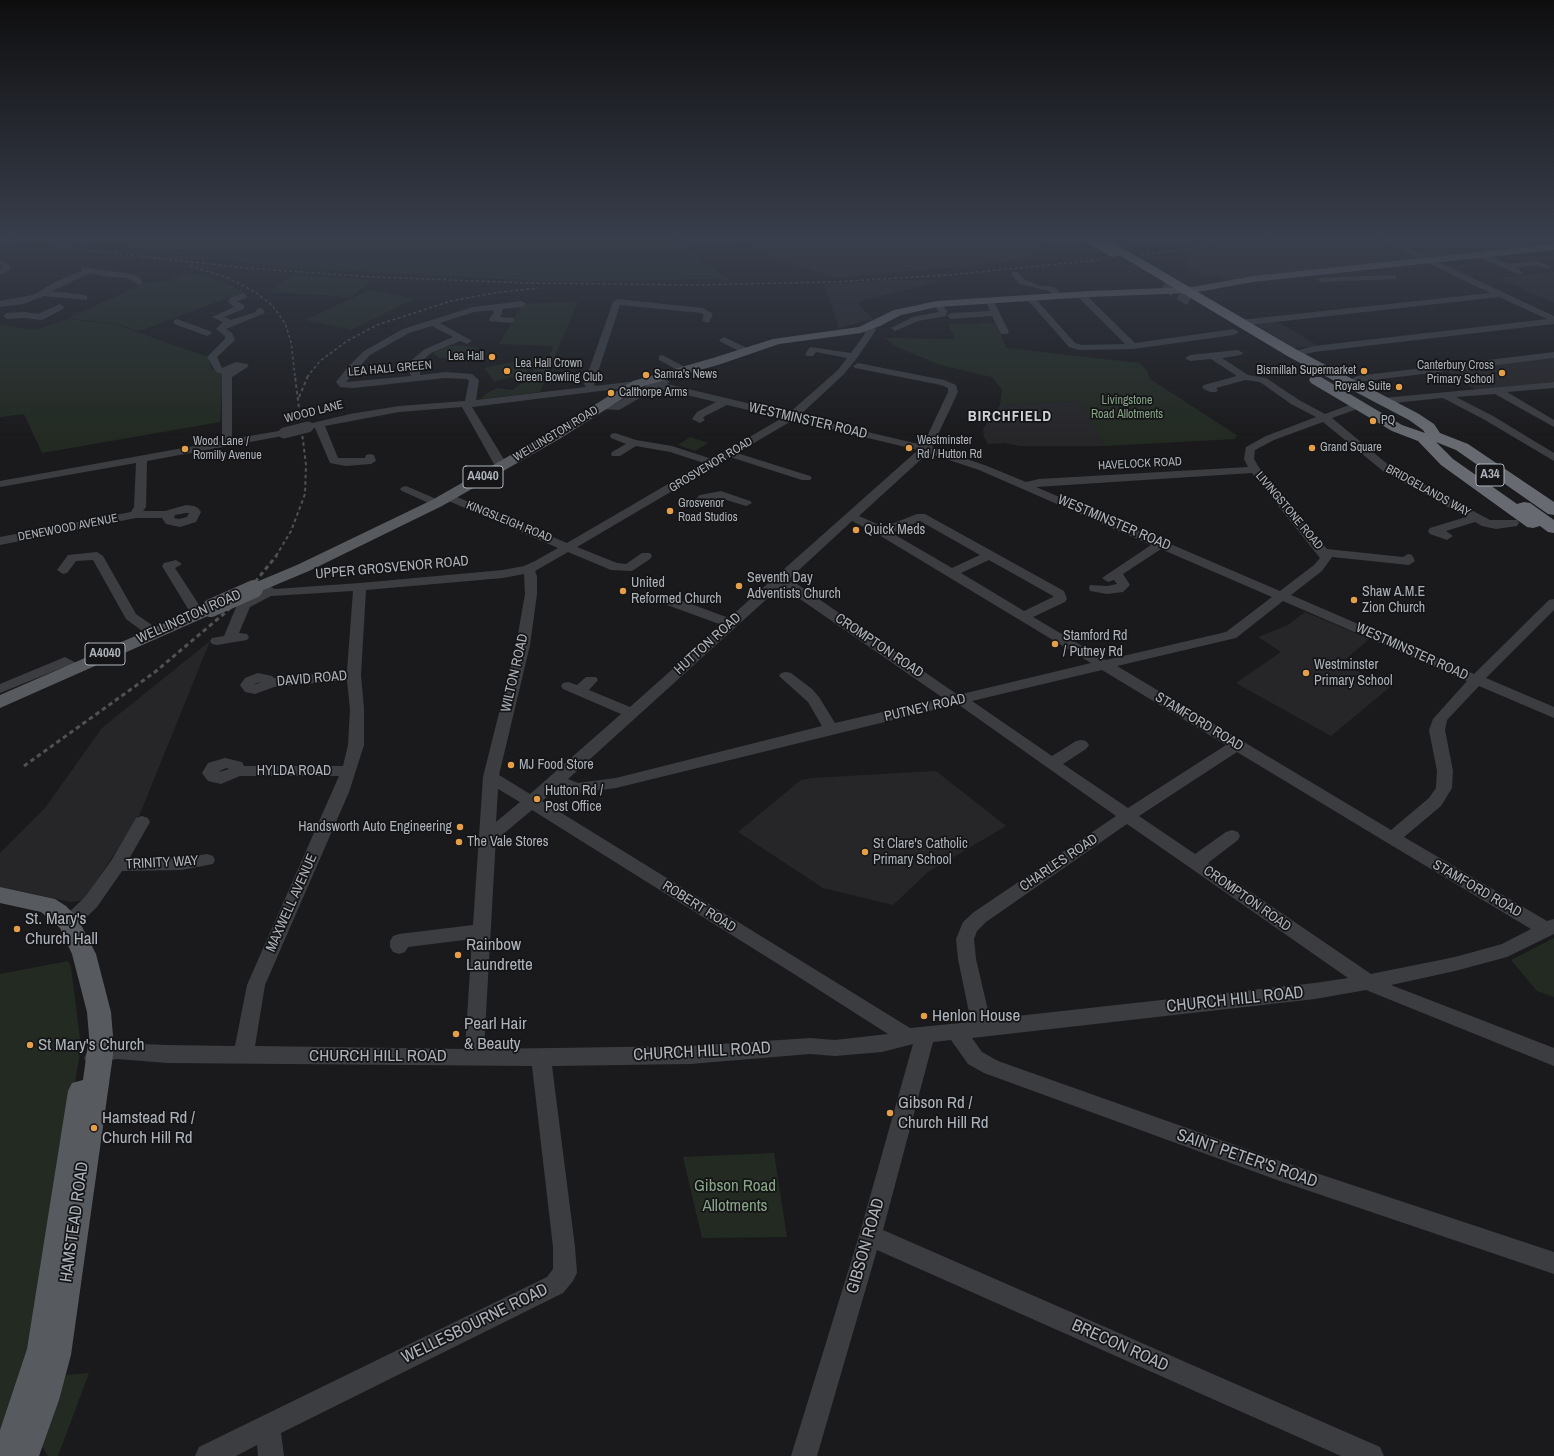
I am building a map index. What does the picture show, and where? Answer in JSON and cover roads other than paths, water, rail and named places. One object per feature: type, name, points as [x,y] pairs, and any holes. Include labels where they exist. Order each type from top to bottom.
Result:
[{"type":"highway","points":[[1200,304],[1356,406],[1397,428],[1426,438],[1462,447],[1554,510]]},
{"type":"highway","points":[[1200,304],[1237,327],[1294,354],[1429,427],[1426,438]]},
{"type":"highway","name":"A34","points":[[1201,304],[1426,438],[1554,519]]},
{"type":"highway","points":[[1426,438],[1447,462],[1554,537]]},
{"type":"highway","name":"A34","points":[[1426,438],[1505,492],[1554,528]]},
{"type":"main road","name":"WELLINGTON ROAD","points":[[0,702],[205,611],[262,589],[270,583],[442,500],[556,435],[637,384],[777,340],[868,329],[898,312],[937,304]]},
{"type":"main road","name":"HAMSTEAD ROAD","points":[[0,895],[47,905],[58,912],[69,923],[84,954],[91,985],[90,1016],[92,1067],[56,1355],[43,1400],[23,1456]]},
{"type":"main road","name":"HAMSTEAD ROAD","points":[[8,1456],[42,1350],[75,1126],[92,1067]]},
{"type":"street","points":[[3,304],[0,310],[6,317],[24,314],[40,317],[60,307]]},
{"type":"street","points":[[224,327],[227,322],[216,317],[243,308],[236,304]]},
{"type":"street","name":"LEA HALL GREEN","points":[[467,404],[474,380],[469,376],[453,375],[353,385],[343,385],[341,382],[350,370],[367,353],[391,338],[431,322],[473,310],[522,304]]},
{"type":"street","points":[[591,388],[590,384],[616,304]]},
{"type":"street","points":[[636,304],[703,311],[708,314],[706,320]]},
{"type":"street","points":[[895,328],[916,319],[944,314],[937,304]]},
{"type":"street","points":[[990,304],[1004,332]]},
{"type":"street","points":[[1035,304],[1072,345],[1088,348],[1133,346],[1237,327],[1421,304]]},
{"type":"street","points":[[1090,304],[1133,346]]},
{"type":"street","points":[[1521,304],[1554,320]]},
{"type":"street","points":[[497,307],[498,313],[493,319],[511,320]]},
{"type":"street","points":[[177,322],[206,334],[261,313],[260,311]]},
{"type":"street","points":[[951,316],[995,313]]},
{"type":"street","points":[[1294,354],[1314,350],[1554,320]]},
{"type":"street","points":[[416,378],[414,371],[416,361],[428,351],[464,340],[431,322]]},
{"type":"street","points":[[224,327],[230,340],[212,357],[219,370],[228,374],[227,444]]},
{"type":"street","name":"GROSVENOR ROAD","points":[[528,569],[570,547],[676,486],[791,417],[841,372],[869,335],[868,329]]},
{"type":"street","points":[[724,340],[746,351]]},
{"type":"street","points":[[810,354],[813,349],[840,349],[854,356]]},
{"type":"street","points":[[1190,358],[1238,353]]},
{"type":"street","points":[[1357,379],[1554,355]]},
{"type":"street","name":"BRIDGELANDS WAY","points":[[1212,356],[1246,377],[1263,380],[1295,402],[1325,418],[1381,465],[1486,523],[1496,525],[1513,524]]},
{"type":"street","points":[[662,358],[684,370]]},
{"type":"street","points":[[858,366],[944,383],[953,387],[953,392],[926,449]]},
{"type":"street","points":[[1213,390],[1207,387],[1246,377]]},
{"type":"street","name":"WOOD LANE","points":[[0,484],[142,462],[257,439],[374,412],[467,404],[591,388],[637,384]]},
{"type":"street","name":"WESTMINSTER ROAD","points":[[606,407],[615,408],[661,384],[724,402],[926,449],[983,468],[1027,486],[1162,543],[1554,714]]},
{"type":"street","points":[[1383,401],[1554,385]]},
{"type":"street","points":[[1496,390],[1554,424]]},
{"type":"street","points":[[1444,395],[1495,422],[1554,458]]},
{"type":"street","points":[[700,420],[697,419],[701,414],[724,402]]},
{"type":"street","points":[[467,404],[498,462],[502,466]]},
{"type":"street","name":"LIVINGSTONE ROAD","points":[[1283,596],[1318,568],[1326,558],[1323,552],[1255,470],[1249,459],[1250,449],[1270,438],[1356,406]]},
{"type":"street","points":[[319,425],[334,461],[346,463],[371,461],[370,458]]},
{"type":"street","points":[[615,436],[634,443],[666,448],[714,463]]},
{"type":"street","points":[[0,489],[142,462],[251,446],[257,439]]},
{"type":"street","points":[[616,454],[634,443]]},
{"type":"street","name":"HUTTON ROAD","points":[[487,834],[496,831],[556,781],[926,449]]},
{"type":"street","points":[[730,454],[806,478]]},
{"type":"street","name":"DENEWOOD AVENUE","points":[[136,514],[140,507],[142,462]]},
{"type":"street","name":"HAVELOCK ROAD","points":[[1027,486],[1039,482],[1255,470]]},
{"type":"street","points":[[676,486],[695,496],[721,494],[746,503]]},
{"type":"street","name":"KINGSLEIGH ROAD","points":[[393,494],[407,488],[570,547],[615,567],[623,569],[651,559],[633,551]]},
{"type":"street","name":"DENEWOOD AVENUE","points":[[0,541],[136,514],[168,515]]},
{"type":"street","name":"STAMFORD ROAD","points":[[850,517],[865,522],[883,532],[1392,838],[1550,928]]},
{"type":"street","points":[[883,532],[921,517],[1059,594],[1060,599],[1024,616]]},
{"type":"street","name":"BRIDGELANDS WAY","points":[[1447,536],[1434,531],[1476,518]]},
{"type":"street","points":[[1095,588],[1107,590],[1118,589],[1124,585],[1122,580],[1111,576],[1162,543]]},
{"type":"street","points":[[1323,552],[1409,561],[1408,558]]},
{"type":"street","points":[[951,573],[989,555]]},
{"type":"street","points":[[63,570],[72,557],[97,556],[131,616],[154,633]]},
{"type":"street","points":[[176,564],[168,566],[205,611]]},
{"type":"street","name":"UPPER GROSVENOR ROAD","points":[[262,589],[273,593],[360,587],[503,574],[528,569]]},
{"type":"street","name":"WILTON ROAD","points":[[474,1056],[490,777],[522,645],[531,594],[531,576],[528,569]]},
{"type":"street","name":"CROMPTON ROAD","points":[[779,582],[792,587],[1053,763],[1368,982],[1378,988],[1554,1057]]},
{"type":"street","name":"MAXWELL AVENUE","points":[[244,1054],[256,985],[349,771],[356,745],[357,709],[354,675],[360,587]]},
{"type":"street","points":[[216,641],[236,638],[244,605],[262,589]]},
{"type":"street","name":"PUTNEY ROAD","points":[[556,781],[578,788],[595,787],[831,729],[1106,666],[1231,635],[1283,596]]},
{"type":"street","points":[[664,599],[732,624]]},
{"type":"street","points":[[1392,838],[1435,802],[1444,788],[1445,771],[1437,730],[1440,719],[1476,680],[1552,608]]},
{"type":"street","points":[[0,688],[65,661],[74,668]]},
{"type":"street","name":"DAVID ROAD","points":[[270,683],[354,675]]},
{"type":"street","points":[[786,676],[807,692],[814,700],[831,729]]},
{"type":"street","points":[[591,680],[573,689],[632,713]]},
{"type":"street","points":[[1053,763],[1081,745]]},
{"type":"street","name":"CHARLES ROAD","points":[[984,1028],[980,1020],[967,959],[965,939],[969,927],[980,917],[1128,816],[1237,745]]},
{"type":"street","name":"HYLDA ROAD","points":[[238,771],[349,771]]},
{"type":"street","name":"ROBERT ROAD","points":[[490,777],[532,801],[601,846],[801,969],[917,1036]]},
{"type":"street","points":[[69,923],[91,902],[117,865],[142,822]]},
{"type":"street","points":[[1195,863],[1232,836]]},
{"type":"street","name":"TRINITY WAY","points":[[117,865],[181,864],[207,860]]},
{"type":"street","name":"CHURCH HILL ROAD","points":[[92,1067],[137,1053],[541,1058],[690,1055],[810,1046],[835,1048],[874,1045],[917,1036],[955,1031],[1315,991],[1368,982],[1455,964],[1507,950],[1550,928]]},
{"type":"street","points":[[399,947],[399,941],[480,931]]},
{"type":"street","name":"SAINT PETER'S ROAD","points":[[955,1031],[975,1058],[991,1067],[1280,1171],[1554,1264]]},
{"type":"street","name":"GIBSON ROAD","points":[[804,1456],[870,1236],[917,1036]]},
{"type":"street","name":"WELLESBOURNE ROAD","points":[[208,1456],[555,1285],[565,1274],[564,1247],[541,1058]]},
{"type":"street","name":"BRECON ROAD","points":[[870,1236],[1343,1450],[1371,1456]]},
{"type":"street","points":[[268,1427],[271,1456]]},
{"type":"railway","points":[[271,304],[285,323],[291,342],[295,377]]},
{"type":"railway","points":[[307,377],[320,361],[347,341],[377,325],[442,304]]},
{"type":"railway","points":[[276,556],[291,531],[305,494],[306,465],[295,376]]},
{"type":"railway","points":[[299,397],[308,376]]},
{"type":"railway","points":[[24,766],[155,672],[226,612],[255,582],[277,555]]},
{"type":"place","name":"Lea Hall","points":[[492,357]]},
{"type":"place","name":"Lea Hall Crown Green Bowling Club","points":[[507,371]]},
{"type":"place","name":"Bismillah Supermarket","points":[[1364,371]]},
{"type":"place","name":"Canterbury Cross Primary School","points":[[1502,373]]},
{"type":"place","name":"Samra's News","points":[[646,375]]},
{"type":"place","name":"Royale Suite","points":[[1399,387]]},
{"type":"place","name":"Calthorpe Arms","points":[[611,393]]},
{"type":"place","name":"PQ","points":[[1373,421]]},
{"type":"place","name":"Westminster Rd / Hutton Rd","points":[[909,448]]},
{"type":"place","name":"Grand Square","points":[[1312,448]]},
{"type":"place","name":"Wood Lane / Romilly Avenue","points":[[185,449]]},
{"type":"place","name":"Grosvenor Road Studios","points":[[670,511]]},
{"type":"place","name":"Quick Meds","points":[[856,530]]},
{"type":"place","name":"Seventh Day Adventists Church","points":[[739,586]]},
{"type":"place","name":"United Reformed Church","points":[[623,591]]},
{"type":"place","name":"Shaw A.M.E Zion Church","points":[[1354,600]]},
{"type":"place","name":"Stamford Rd / Putney Rd","points":[[1055,644]]},
{"type":"place","name":"Westminster Primary School","points":[[1306,673]]},
{"type":"place","name":"MJ Food Store","points":[[511,765]]},
{"type":"place","name":"Hutton Rd / Post Office","points":[[537,799]]},
{"type":"place","name":"Handsworth Auto Engineering","points":[[460,827]]},
{"type":"place","name":"The Vale Stores","points":[[459,842]]},
{"type":"place","name":"St Clare's Catholic Primary School","points":[[865,852]]},
{"type":"place","name":"St. Mary's Church Hall","points":[[17,929]]},
{"type":"place","name":"Rainbow Laundrette","points":[[458,955]]},
{"type":"place","name":"Henlon House","points":[[924,1016]]},
{"type":"place","name":"Pearl Hair & Beauty","points":[[456,1034]]},
{"type":"place","name":"St Mary's Church","points":[[30,1045]]},
{"type":"place","name":"Gibson Rd / Church Hill Rd","points":[[890,1113]]},
{"type":"place","name":"Hamstead Rd / Church Hill Rd","points":[[94,1128]]},
{"type":"district","name":"BIRCHFIELD","points":[[1010,417]]},
{"type":"park label","name":"Livingstone Road Allotments","points":[[1127,408]]},
{"type":"park label","name":"Gibson Road Allotments","points":[[735,1196]]}]
